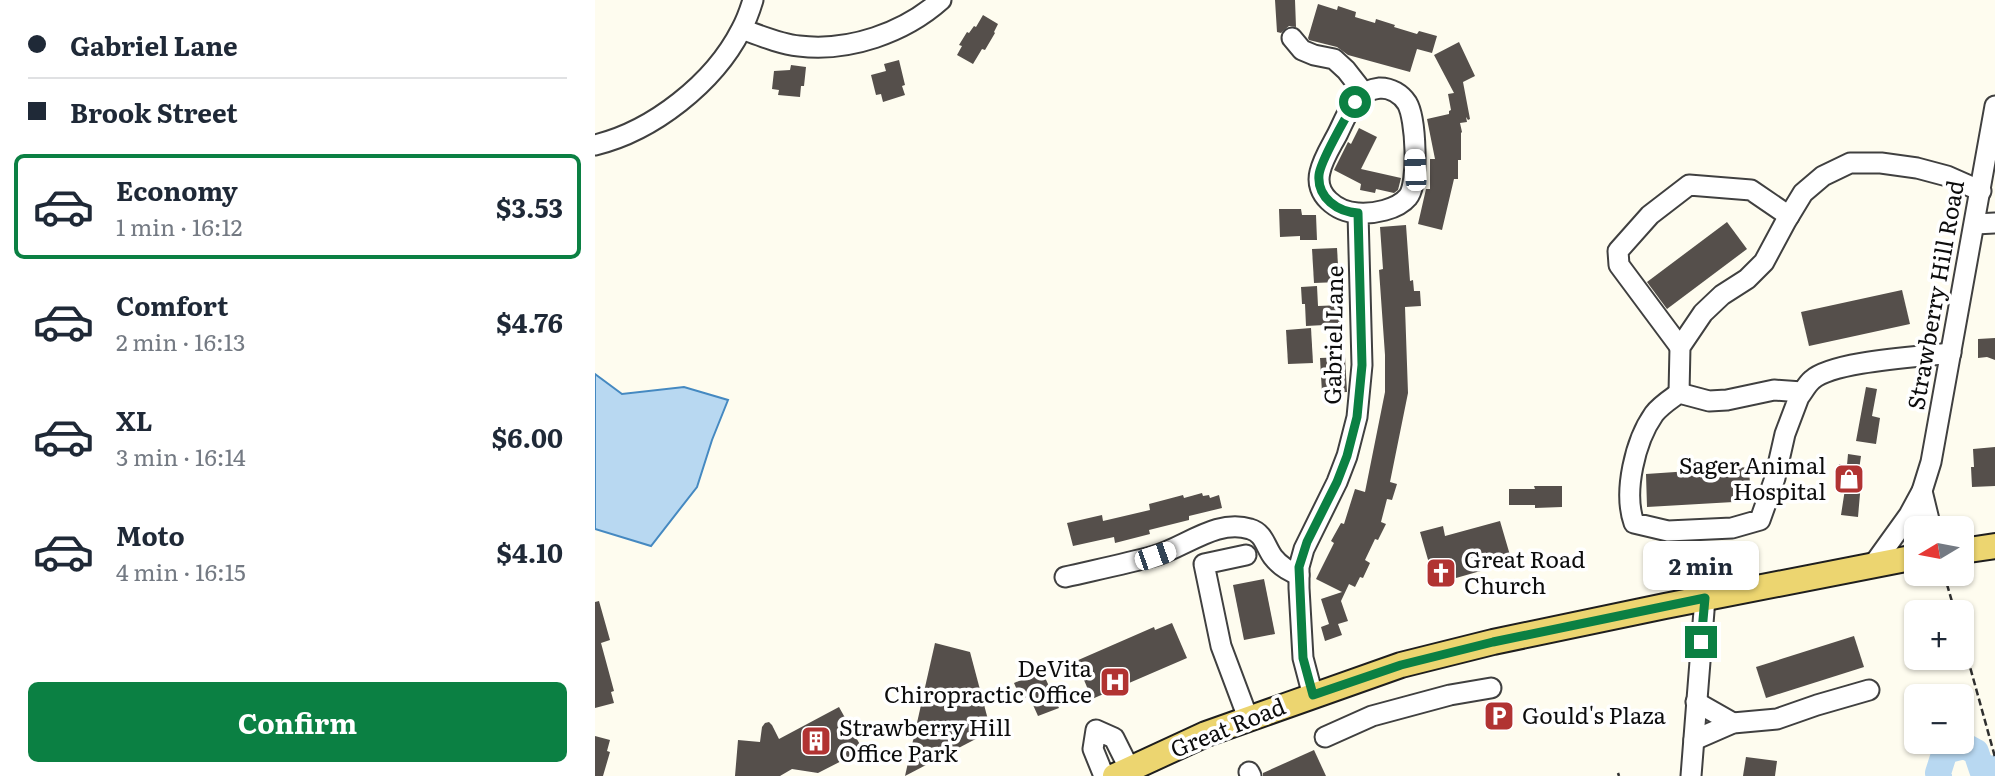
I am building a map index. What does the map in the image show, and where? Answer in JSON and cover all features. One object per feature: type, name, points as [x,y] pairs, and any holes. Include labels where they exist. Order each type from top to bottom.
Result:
[{"type":"main road","points":[[1974,549],[1995,546]]},
{"type":"main road","name":"Great Road","points":[[1126,774],[1206,734],[1385,670],[1503,640],[1904,559]]},
{"type":"street","points":[[595,145],[643,126],[670,110],[697,88],[720,63],[742,29],[754,0]]},
{"type":"street","points":[[742,29],[800,47],[845,45],[893,31],[914,20],[940,0]]},
{"type":"street","points":[[1292,38],[1302,50],[1334,59],[1364,93]]},
{"type":"street","points":[[1379,88],[1391,90],[1401,96],[1408,106],[1413,127],[1415,176],[1411,192],[1399,204],[1378,211],[1358,213],[1346,211],[1331,203],[1322,192],[1319,177],[1323,163],[1353,105],[1364,93],[1379,88]]},
{"type":"street","name":"Strawberry Hill Road","points":[[1873,565],[1909,515],[1922,491],[1931,462],[1995,107]]},
{"type":"street","points":[[1679,393],[1679,347],[1703,313],[1722,295],[1747,279],[1764,262],[1803,193],[1823,176],[1850,163],[1881,163],[1947,176],[1980,191]]},
{"type":"street","points":[[1679,347],[1619,265],[1618,251],[1650,215],[1689,185],[1751,190],[1789,216]]},
{"type":"street","name":"Gabriel Lane","points":[[1313,695],[1303,658],[1299,575],[1304,549],[1332,495],[1347,456],[1359,408],[1362,365],[1358,213]]},
{"type":"street","points":[[1975,224],[1995,223]]},
{"type":"street","points":[[1679,393],[1656,412],[1639,445],[1629,491],[1634,523],[1668,531],[1732,528],[1760,520],[1775,478],[1785,434],[1799,397],[1811,381],[1825,372],[1859,364],[1951,353]]},
{"type":"street","points":[[1679,393],[1709,401],[1774,390],[1802,393]]},
{"type":"street","points":[[1922,491],[1928,516]]},
{"type":"street","points":[[1065,577],[1155,556],[1218,529],[1236,527],[1251,529],[1261,535],[1273,557],[1285,569],[1299,575]]},
{"type":"street","points":[[1246,555],[1204,564],[1221,646],[1248,718]]},
{"type":"street","points":[[1691,776],[1705,598]]},
{"type":"street","points":[[1325,737],[1373,716],[1450,695],[1491,688]]},
{"type":"street","points":[[1694,740],[1733,723],[1777,719],[1870,690]]},
{"type":"street","points":[[1696,702],[1733,723]]},
{"type":"street","points":[[1104,776],[1093,748],[1096,730],[1114,738],[1126,774]]},
{"type":"path","points":[[1971,670],[1995,757]]},
{"type":"water","points":[[595,374],[622,394],[684,387],[728,400],[697,487],[651,546],[595,529]]},
{"type":"building","points":[[1275,0],[1295,0],[1296,27],[1289,26],[1281,33],[1277,32]]},
{"type":"building","points":[[1318,4],[1337,10],[1338,6],[1356,12],[1355,17],[1375,23],[1376,19],[1417,34],[1419,31],[1437,36],[1432,53],[1417,49],[1410,72],[1348,55],[1337,47],[1309,40]]},
{"type":"building","points":[[983,15],[998,24],[985,50],[982,49],[973,64],[957,55],[962,46],[959,45]]},
{"type":"building","points":[[1459,42],[1475,76],[1463,82],[1470,119],[1466,117],[1467,122],[1460,123],[1461,160],[1458,160],[1458,179],[1454,179],[1442,230],[1418,224],[1426,189],[1430,189],[1430,159],[1435,159],[1427,119],[1449,114],[1451,110],[1448,94],[1454,93],[1434,55]]},
{"type":"building","points":[[899,60],[905,95],[883,102],[881,94],[876,95],[871,75],[886,71],[884,64]]},
{"type":"building","points":[[791,65],[806,67],[800,97],[778,95],[779,90],[772,89],[774,71],[790,70]]},
{"type":"building","points":[[1359,128],[1377,137],[1361,169],[1401,178],[1398,190],[1394,193],[1376,189],[1375,193],[1360,190],[1361,184],[1334,170],[1348,142],[1351,144]]},
{"type":"building","points":[[1279,209],[1301,209],[1302,215],[1316,215],[1317,240],[1300,240],[1300,236],[1280,237]]},
{"type":"building","points":[[1727,222],[1747,249],[1667,309],[1647,282]]},
{"type":"building","points":[[1406,225],[1410,281],[1413,280],[1414,291],[1420,291],[1421,306],[1405,307],[1408,393],[1390,482],[1397,484],[1392,500],[1387,499],[1381,522],[1386,524],[1365,560],[1370,563],[1363,578],[1360,577],[1355,587],[1349,584],[1341,601],[1348,621],[1338,624],[1342,635],[1325,641],[1321,627],[1329,624],[1321,599],[1342,592],[1316,579],[1334,543],[1331,541],[1341,523],[1344,524],[1355,489],[1365,492],[1385,392],[1379,270],[1383,269],[1380,227]]},
{"type":"building","points":[[1337,248],[1339,282],[1314,283],[1312,249]]},
{"type":"building","points":[[1317,286],[1318,306],[1342,305],[1343,324],[1306,326],[1301,287]]},
{"type":"building","points":[[1902,290],[1910,324],[1809,346],[1801,312]]},
{"type":"building","points":[[1311,328],[1313,363],[1288,364],[1286,330]]},
{"type":"building","points":[[1995,338],[1995,360],[1978,358],[1978,339]]},
{"type":"building","points":[[1345,357],[1347,392],[1322,393],[1320,358]]},
{"type":"building","points":[[1866,387],[1877,389],[1872,416],[1880,418],[1876,444],[1856,441]]},
{"type":"building","points":[[1995,447],[1995,486],[1972,487],[1973,449]]},
{"type":"building","name":"Sager Animal Hospital","points":[[1848,454],[1861,456],[1858,517],[1841,515],[1845,489],[1835,488],[1839,464],[1847,465]]},
{"type":"building","points":[[1749,467],[1751,501],[1647,507],[1646,474]]},
{"type":"building","points":[[1534,486],[1562,486],[1562,507],[1509,505],[1509,489],[1535,489]]},
{"type":"building","points":[[1202,493],[1210,498],[1219,495],[1222,508],[1189,516],[1189,520],[1149,530],[1150,534],[1115,543],[1114,537],[1073,546],[1067,523],[1102,515],[1103,521],[1150,510],[1149,504]]},
{"type":"building","points":[[1500,521],[1512,562],[1435,584],[1420,532],[1443,526],[1445,536]]},
{"type":"building","points":[[1264,579],[1275,634],[1244,640],[1233,585]]},
{"type":"building","points":[[599,601],[610,640],[601,643],[614,691],[611,692],[614,703],[595,708],[595,602]]},
{"type":"building","points":[[1172,623],[1187,658],[1092,699],[1076,661],[1154,627],[1155,630]]},
{"type":"building","points":[[1854,636],[1864,667],[1766,698],[1756,667]]},
{"type":"building","points":[[935,643],[970,652],[991,731],[905,776]]},
{"type":"building","points":[[1042,671],[1059,708],[1038,716],[1029,696],[1021,699],[1014,683]]},
{"type":"building","name":"Strawberry Hill Office Park","points":[[839,707],[863,750],[818,773],[792,769],[780,776],[735,776],[738,740],[760,742],[762,727],[769,722],[779,739]]},
{"type":"building","points":[[595,736],[610,740],[607,751],[610,752],[603,776],[595,776]]},
{"type":"building","points":[[1314,750],[1326,776],[1263,776],[1263,773]]},
{"type":"building","points":[[1746,757],[1777,761],[1775,776],[1743,776]]},
{"type":"waterway","points":[[1939,776],[1945,751],[1965,746],[1976,752],[1982,770],[1995,768]]},
{"type":"place","name":"Sager Animal Hospital","points":[[1849,479]]},
{"type":"place","name":"Great Road Church","points":[[1441,573]]},
{"type":"place","name":"DeVita Chiropractic Office","points":[[1115,682]]},
{"type":"place","name":"Gould's Plaza","points":[[1499,716]]},
{"type":"place","name":"Strawberry Hill Office Park","points":[[816,741]]},
{"type":"route","points":[[1355,102],[1320,169],[1319,177],[1322,192],[1331,203],[1346,211],[1358,213],[1362,365],[1357,417],[1347,456],[1332,495],[1304,549],[1299,567],[1303,658],[1313,695],[1401,665],[1493,642],[1705,598],[1701,642]]}]
